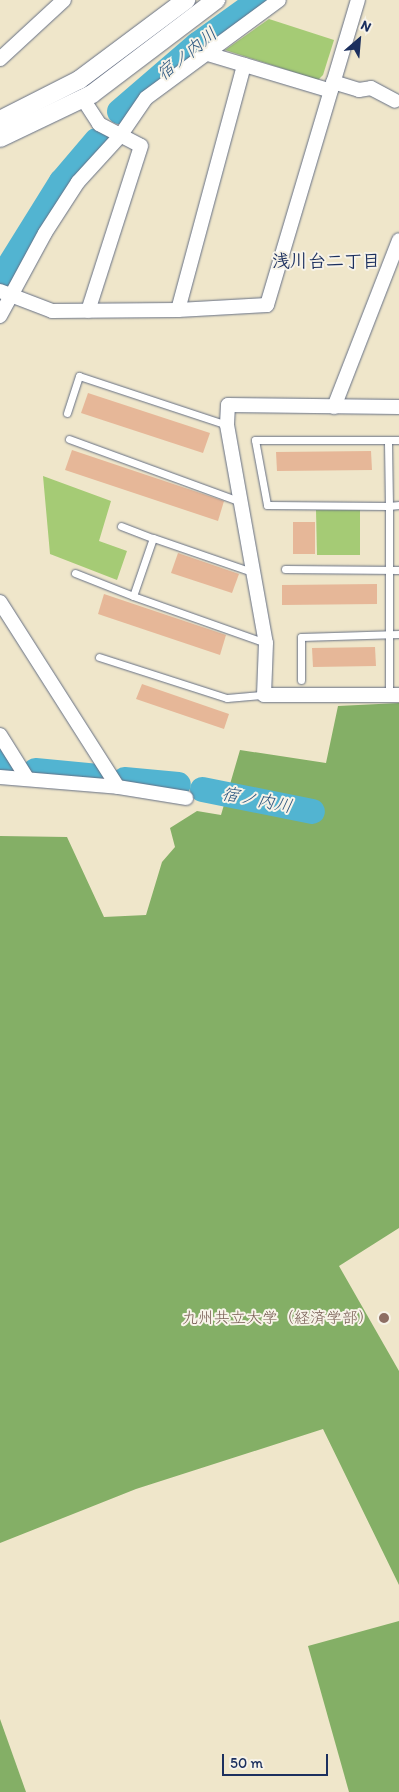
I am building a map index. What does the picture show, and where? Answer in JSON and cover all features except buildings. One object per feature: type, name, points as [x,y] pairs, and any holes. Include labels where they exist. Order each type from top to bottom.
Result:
[{"type":"street","points":[[0,59],[64,0]]},
{"type":"street","points":[[0,120],[79,80],[186,0]]},
{"type":"street","points":[[0,138],[83,99],[120,76],[216,0]]},
{"type":"street","points":[[0,316],[5,293],[78,182],[120,136],[146,98],[279,0]]},
{"type":"street","points":[[5,293],[52,311],[178,310],[267,305],[358,0]]},
{"type":"street","points":[[208,54],[244,65],[332,86],[359,90],[371,88],[395,100]]},
{"type":"street","points":[[178,310],[244,65]]},
{"type":"street","points":[[83,99],[99,124],[142,146],[88,311]]},
{"type":"street","points":[[334,407],[399,240]]},
{"type":"street","points":[[394,695],[264,695],[266,643],[227,426],[228,405],[399,407]]},
{"type":"street","points":[[0,602],[118,787]]},
{"type":"street","points":[[0,735],[27,778]]},
{"type":"street","points":[[0,777],[118,787],[186,798]]},
{"type":"lane","points":[[67,413],[79,376],[227,426]]},
{"type":"lane","points":[[68,439],[241,502]]},
{"type":"lane","points":[[399,440],[255,440],[268,505],[399,505]]},
{"type":"lane","points":[[388,440],[389,634],[394,695]]},
{"type":"lane","points":[[121,526],[252,572]]},
{"type":"lane","points":[[133,596],[153,538]]},
{"type":"lane","points":[[285,569],[399,570]]},
{"type":"lane","points":[[75,574],[266,643]]},
{"type":"lane","points":[[302,680],[301,637],[399,634]]},
{"type":"lane","points":[[99,656],[227,698],[264,695]]},
{"type":"green space","points":[[269,19],[334,40],[323,75],[318,80],[225,50]]},
{"type":"green space","points":[[43,476],[111,501],[99,541],[127,551],[117,580],[50,554]]},
{"type":"green space","points":[[316,510],[360,510],[360,555],[317,555]]},
{"type":"green space","points":[[399,703],[399,1228],[339,1266],[399,1371],[399,1585],[323,1429],[136,1489],[0,1543],[0,836],[67,837],[104,917],[146,915],[162,862],[175,847],[170,828],[197,811],[221,815],[240,750],[326,763],[338,706]]},
{"type":"green space","points":[[399,1621],[399,1792],[349,1792],[308,1646]]},
{"type":"green space","points":[[0,1719],[26,1792],[0,1792]]},
{"type":"waterway","name":"宿ノ内川","points":[[119,111],[197,44],[258,0]]},
{"type":"waterway","name":"宿ノ内川","points":[[3,274],[61,181],[96,140]]},
{"type":"waterway","name":"宿ノ内川","points":[[0,756],[7,767]]},
{"type":"waterway","name":"宿ノ内川","points":[[35,770],[98,776]]},
{"type":"waterway","name":"宿ノ内川","points":[[124,779],[178,784]]},
{"type":"waterway","name":"宿ノ内川","points":[[202,789],[312,811]]},
{"type":"place","name":"九州共立大学（経済学部）","points":[[384,1318]]},
{"type":"district","name":"浅川台二丁目","points":[[326,261]]}]
